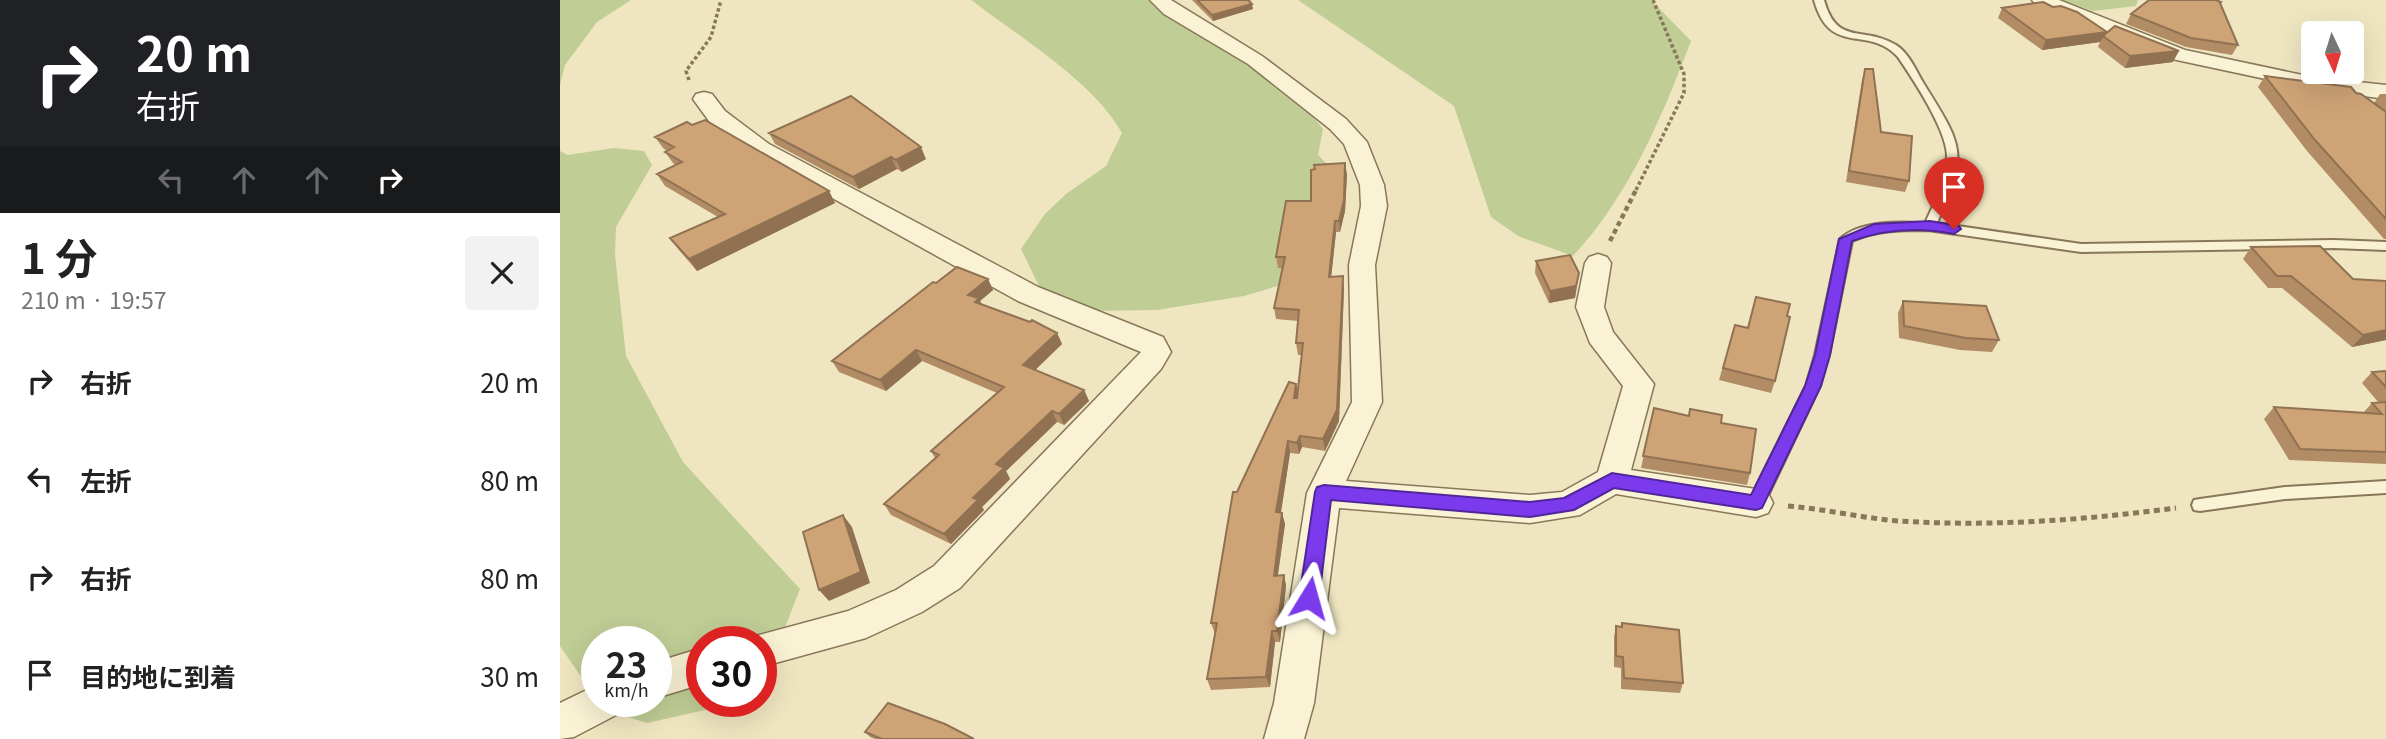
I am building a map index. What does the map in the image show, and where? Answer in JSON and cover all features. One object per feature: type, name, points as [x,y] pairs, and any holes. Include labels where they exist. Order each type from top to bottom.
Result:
[{"type":"street","points":[[1160,0],[1255,60],[1338,124],[1355,142],[1372,185],[1374,206],[1362,265],[1367,402],[1324,492],[1294,703],[1284,739]]},
{"type":"street","points":[[2042,0],[2179,55],[2342,88],[2386,92]]},
{"type":"street","points":[[705,99],[717,116],[761,149],[1028,294],[1153,344],[1156,352],[1151,362],[947,577],[909,601],[853,626],[777,646]]},
{"type":"street","points":[[1598,263],[1590,307],[1600,337],[1639,384],[1612,480]]},
{"type":"street","points":[[1324,492],[1530,509],[1567,505],[1612,480],[1756,503]]},
{"type":"street","points":[[560,723],[581,712]]},
{"type":"lane","points":[[1819,0],[1821,13],[1828,26],[1843,34],[1881,41],[1895,48],[1944,121],[1952,138],[1953,164],[1930,225]]},
{"type":"lane","points":[[2342,88],[2359,102]]},
{"type":"lane","points":[[1756,503],[1813,386],[1846,239],[1874,228],[1930,225],[2049,246],[2081,248],[2334,244],[2386,246]]},
{"type":"lane","points":[[2200,505],[2284,493],[2386,487]]},
{"type":"path","points":[[705,99],[691,88],[686,71],[711,37],[722,0]]},
{"type":"path","points":[[1598,263],[1684,93],[1684,74],[1653,0]]},
{"type":"path","points":[[1756,503],[1822,508],[1897,521],[2003,524],[2114,516],[2200,505]]},
{"type":"green space","points":[[560,0],[631,0],[597,22],[565,65],[560,85]]},
{"type":"green space","points":[[971,0],[1156,0],[1295,94],[1323,129],[1318,155],[1340,177],[1295,281],[1244,296],[1157,310],[1086,311],[1040,288],[1021,249],[1045,214],[1066,194],[1106,166],[1122,133],[1109,114],[1074,78]]},
{"type":"green space","points":[[1298,0],[1651,0],[1691,41],[1656,127],[1627,182],[1593,233],[1573,256],[1518,236],[1491,217],[1454,106]]},
{"type":"green space","points":[[2062,0],[2138,0],[2136,6],[2093,11]]},
{"type":"green space","points":[[614,148],[644,151],[652,165],[616,227],[615,255],[626,356],[683,462],[800,589],[777,648],[777,626],[686,626],[686,714],[647,723],[627,717],[672,717],[672,626],[581,626],[581,677],[560,646],[560,151],[568,155]]},
{"type":"building","points":[[1197,0],[1248,0],[1252,4],[1212,15]]},
{"type":"building","points":[[2149,0],[2221,2],[2238,45],[2191,38],[2131,14]]},
{"type":"building","points":[[2043,2],[2077,12],[2107,32],[2046,40],[2002,8]]},
{"type":"building","points":[[2115,26],[2179,51],[2130,56],[2103,36]]},
{"type":"building","points":[[1865,69],[1873,69],[1881,132],[1912,136],[1909,181],[1849,171]]},
{"type":"building","points":[[2265,76],[2301,81],[2301,84],[2351,87],[2386,112],[2386,219],[2315,140]]},
{"type":"building","points":[[851,96],[921,147],[896,160],[891,157],[853,177],[769,133]]},
{"type":"building","points":[[705,120],[829,191],[689,259],[670,238],[725,214],[657,174],[682,162],[665,152],[674,147],[655,137],[687,122],[692,125]]},
{"type":"building","points":[[1345,163],[1344,200],[1339,221],[1335,221],[1329,277],[1343,276],[1337,410],[1323,439],[1300,436],[1297,443],[1288,441],[1276,512],[1282,513],[1274,576],[1284,575],[1277,631],[1272,631],[1266,677],[1207,679],[1217,623],[1211,623],[1233,492],[1237,492],[1289,382],[1296,384],[1294,398],[1297,398],[1303,343],[1296,343],[1299,310],[1274,308],[1285,257],[1276,257],[1286,201],[1311,201],[1311,170],[1315,169],[1314,165]]},
{"type":"building","points":[[2320,246],[2353,279],[2386,281],[2386,330],[2363,335],[2291,276],[2277,276],[2251,247]]},
{"type":"building","points":[[1570,255],[1579,273],[1576,286],[1550,291],[1536,261]]},
{"type":"building","points":[[957,267],[988,279],[968,295],[979,298],[975,302],[1030,322],[1032,320],[1057,333],[1023,365],[1084,390],[1059,414],[1052,411],[996,464],[1004,468],[973,498],[978,500],[944,534],[884,504],[939,455],[931,451],[1004,387],[916,350],[880,380],[832,361],[933,282],[936,283]]},
{"type":"building","points":[[1756,297],[1790,304],[1787,316],[1790,317],[1775,381],[1723,368],[1735,325],[1748,328]]},
{"type":"building","points":[[1903,301],[1986,306],[1999,340],[1966,338],[1904,326]]},
{"type":"building","points":[[2386,371],[2386,387],[2372,372]]},
{"type":"building","points":[[2386,402],[2386,452],[2300,449],[2274,407],[2382,414],[2372,403]]},
{"type":"building","points":[[1654,408],[1689,416],[1690,409],[1722,415],[1721,423],[1756,429],[1750,473],[1643,456]]},
{"type":"building","points":[[843,515],[861,572],[819,590],[803,532]]},
{"type":"building","points":[[1622,623],[1679,630],[1683,683],[1624,678],[1623,657],[1616,656],[1616,626],[1622,627]]},
{"type":"building","points":[[888,703],[945,724],[974,739],[882,739],[865,732]]},
{"type":"route","points":[[1309,598],[1324,492],[1530,509],[1567,505],[1612,480],[1756,503],[1813,386],[1846,239],[1874,228],[1930,225],[1954,229]]}]
